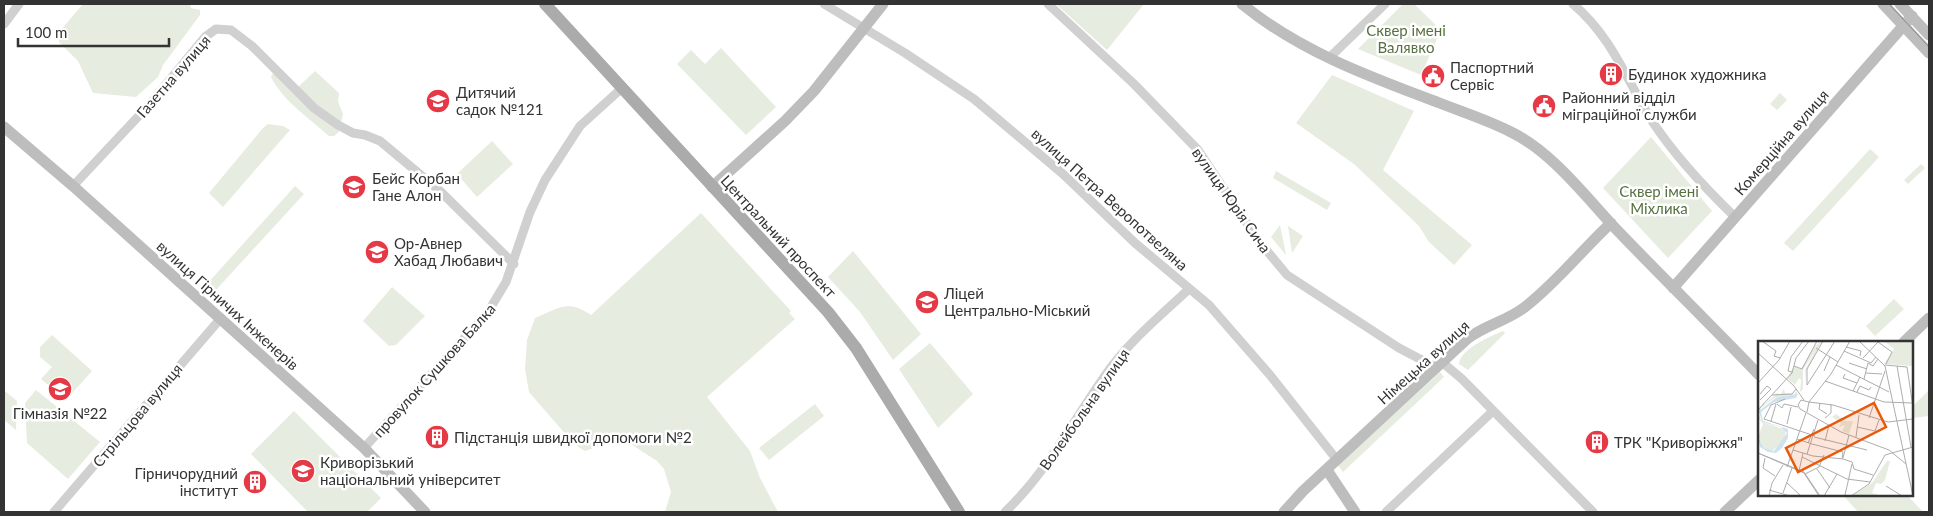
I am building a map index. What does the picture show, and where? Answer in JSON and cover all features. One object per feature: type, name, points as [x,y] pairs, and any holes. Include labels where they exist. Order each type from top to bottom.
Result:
[{"type":"main road","name":"Центральний проспект","points":[[545,4],[828,312],[856,348],[959,512]]},
{"type":"street","points":[[4,24],[19,4]]},
{"type":"street","name":"вулиця Петра Веропотвеляна","points":[[824,4],[864,27],[974,99],[1062,174],[1135,243],[1209,305],[1270,375],[1337,460]]},
{"type":"street","points":[[712,187],[785,121],[814,91],[883,4]]},
{"type":"street","name":"вулиця Юрія Сича","points":[[1048,4],[1134,84],[1198,150],[1258,240],[1287,275],[1399,348],[1440,366],[1462,380],[1593,512]]},
{"type":"street","points":[[1242,4],[1276,28],[1364,75],[1512,132],[1527,142],[1555,165],[1672,288],[1758,374]]},
{"type":"street","points":[[1329,58],[1385,4]]},
{"type":"street","points":[[1573,4],[1607,40],[1653,122],[1682,161],[1735,217]]},
{"type":"street","points":[[1883,4],[1929,53]]},
{"type":"street","points":[[1900,4],[1929,35]]},
{"type":"street","name":"Комерційна вулиця","points":[[1672,288],[1912,16]]},
{"type":"street","name":"Газетна вулиця","points":[[73,186],[149,105],[205,37],[216,29],[231,30],[252,46],[314,108],[353,133],[372,137],[398,156],[440,191],[514,264]]},
{"type":"street","name":"провулок Сушкова Балка","points":[[364,448],[488,312],[499,296],[514,264],[530,212],[546,180],[580,126],[622,88]]},
{"type":"street","name":"вулиця Гірничих Інженерів","points":[[4,127],[73,186],[364,448],[425,512]]},
{"type":"street","name":"Німецька вулиця","points":[[1284,512],[1337,460],[1478,331],[1518,312],[1534,299],[1610,223]]},
{"type":"street","name":"Волейбольна вулиця","points":[[1004,512],[1018,499],[1051,458],[1104,376],[1124,350],[1189,289]]},
{"type":"street","name":"Стрільцова вулиця","points":[[54,512],[220,318]]},
{"type":"street","points":[[1905,341],[1929,318]]},
{"type":"street","points":[[1386,512],[1493,411]]},
{"type":"street","points":[[1327,470],[1355,512]]},
{"type":"street","points":[[1726,512],[1758,481]]},
{"type":"green space","points":[[83,4],[190,4],[191,8],[200,10],[200,15],[163,65],[158,77],[136,97],[93,93],[78,61],[59,42],[59,32]]},
{"type":"green space","points":[[1056,4],[1144,4],[1107,50]]},
{"type":"green space","name":"Сквер імені Валявкo","points":[[1403,4],[1414,4],[1441,30],[1421,75],[1358,49]]},
{"type":"green space","points":[[721,48],[776,107],[746,135],[677,64],[691,50],[705,64]]},
{"type":"green space","points":[[315,71],[339,93],[338,102],[343,114],[339,132],[334,136],[329,136],[297,109],[282,94],[271,77],[273,73],[296,89]]},
{"type":"green space","points":[[1332,75],[1414,111],[1383,170],[1472,245],[1454,265],[1429,242],[1419,226],[1354,164],[1296,123]]},
{"type":"green space","points":[[1780,93],[1787,100],[1777,110],[1770,104]]},
{"type":"green space","points":[[268,124],[283,126],[290,130],[223,207],[209,193]]},
{"type":"green space","name":"Сквер імені Міхлика","points":[[1651,137],[1712,211],[1668,258],[1603,188]]},
{"type":"green space","points":[[492,141],[513,164],[477,197],[457,174]]},
{"type":"green space","points":[[1870,149],[1879,157],[1793,251],[1784,243]]},
{"type":"green space","points":[[1921,164],[1925,168],[1908,184],[1904,180]]},
{"type":"green space","points":[[1276,171],[1331,203],[1327,210],[1273,178]]},
{"type":"green space","points":[[295,186],[304,194],[215,291],[207,284]]},
{"type":"green space","points":[[701,213],[791,311],[789,313],[795,319],[707,397],[750,451],[760,478],[778,512],[665,512],[671,492],[664,469],[657,461],[623,439],[613,439],[585,451],[574,444],[529,392],[525,369],[527,340],[535,318],[557,308],[569,306],[576,307],[591,315]]},
{"type":"green space","points":[[1280,225],[1286,255],[1271,237]]},
{"type":"green space","points":[[1288,226],[1303,236],[1292,253]]},
{"type":"green space","points":[[853,251],[921,334],[893,360],[860,312],[828,277]]},
{"type":"green space","points":[[392,287],[425,316],[396,345],[389,346],[363,321]]},
{"type":"green space","points":[[1894,299],[1904,309],[1875,336],[1866,326]]},
{"type":"green space","points":[[1503,331],[1505,333],[1468,370],[1459,364],[1461,358],[1470,348]]},
{"type":"green space","points":[[52,335],[92,371],[66,400],[41,379],[52,367],[40,357],[40,347]]},
{"type":"green space","points":[[930,343],[973,394],[938,428],[899,369]]},
{"type":"green space","points":[[1440,372],[1444,377],[1343,472],[1338,465]]},
{"type":"green space","points":[[36,390],[100,442],[68,479],[27,443],[25,403]]},
{"type":"green space","points":[[1929,390],[1929,416],[1913,418],[1913,406]]},
{"type":"green space","points":[[5,391],[17,401],[16,430],[4,420]]},
{"type":"green space","points":[[815,404],[824,416],[769,460],[759,448]]},
{"type":"green space","points":[[294,411],[381,498],[367,512],[308,512],[251,454]]},
{"type":"green space","points":[[1844,496],[1908,496],[1923,512],[1858,512]]},
{"type":"tram line","points":[[1889,4],[1929,47]]},
{"type":"place","name":"Будинок художника","points":[[1611,74]]},
{"type":"place","name":"Паспортний Сервіс","points":[[1433,76]]},
{"type":"place","name":"Дитячий садок №121","points":[[438,101]]},
{"type":"place","name":"Районний вiддiл мiграцiйної служби","points":[[1544,106]]},
{"type":"place","name":"Бейс Корбан Гане Алон","points":[[354,187]]},
{"type":"place","name":"Ор-Авнер Хабад Любавич","points":[[377,252]]},
{"type":"place","name":"Ліцей Центрально-Міський","points":[[927,302]]},
{"type":"place","name":"Гімназія №22","points":[[60,389]]},
{"type":"place","name":"Підстанція швидкої допомоги №2","points":[[437,437]]},
{"type":"place","name":"ТРК \"Криворіжжя\"","points":[[1597,442]]},
{"type":"place","name":"Криворізький національний університет","points":[[303,471]]},
{"type":"place","name":"Гірничорудний інститут","points":[[255,482]]}]
